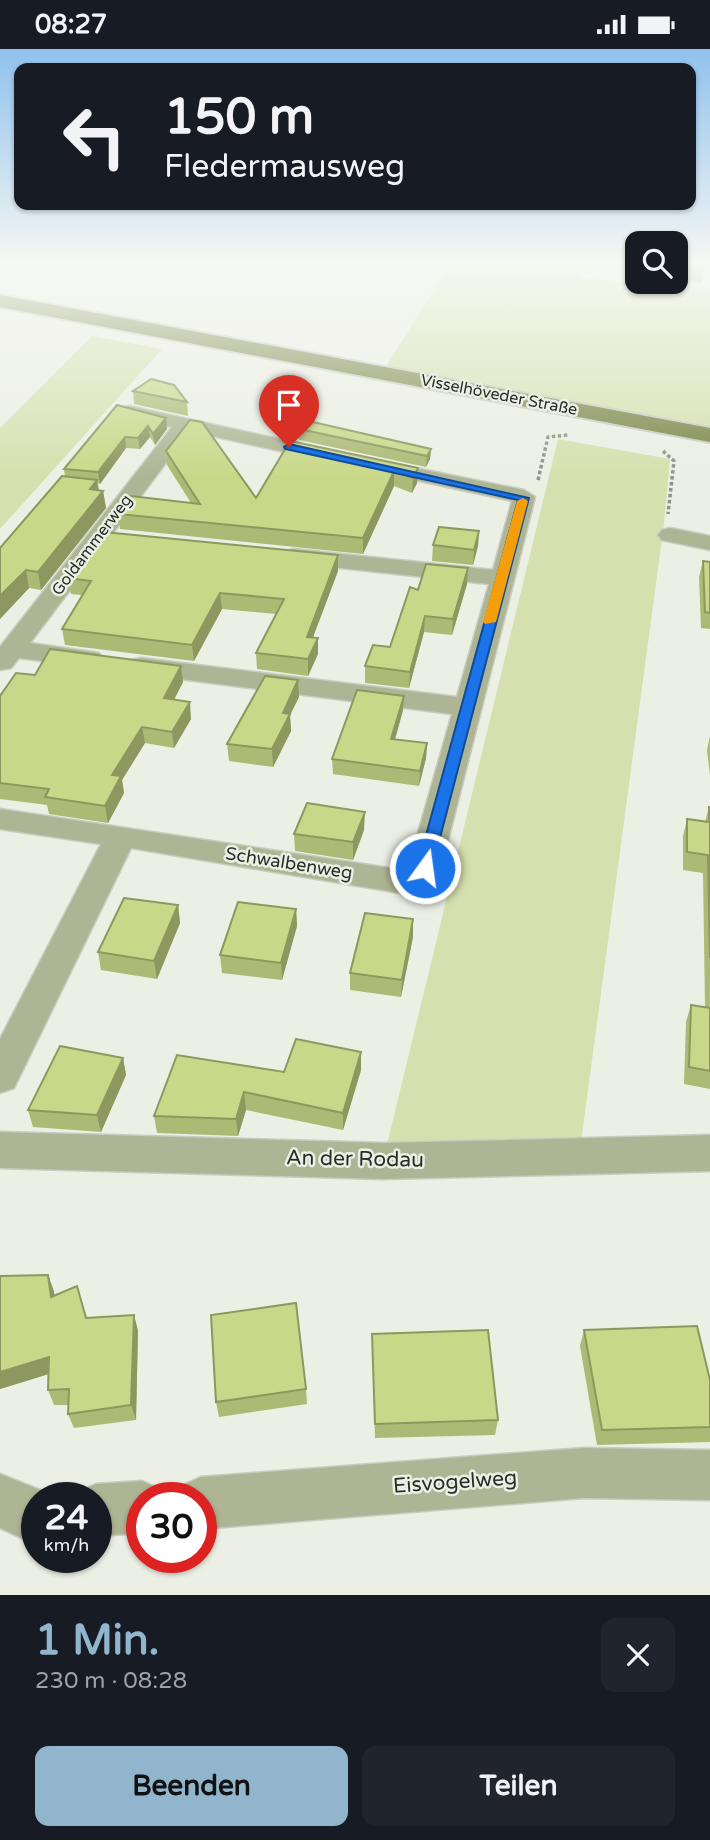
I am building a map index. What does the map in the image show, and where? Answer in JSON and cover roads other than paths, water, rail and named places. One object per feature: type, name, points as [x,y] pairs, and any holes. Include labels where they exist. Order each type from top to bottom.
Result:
[{"type":"main road","name":"Visselhöveder Straße","points":[[170,333],[710,435]]},
{"type":"street","points":[[129,412],[184,425]]},
{"type":"street","name":"Schwalbenweg","points":[[121,836],[400,881],[425,868],[524,498],[184,425]]},
{"type":"street","name":"Goldammerweg","points":[[6,657],[184,425]]},
{"type":"street","points":[[670,535],[710,543]]},
{"type":"street","points":[[98,536],[126,539]]},
{"type":"street","points":[[265,553],[502,578]]},
{"type":"street","points":[[6,657],[466,707]]},
{"type":"street","points":[[0,819],[121,836],[0,1077]]},
{"type":"street","name":"An der Rodau","points":[[0,1150],[383,1161],[710,1153]]},
{"type":"street","name":"Eisvogelweg","points":[[217,1502],[584,1473],[710,1475]]},
{"type":"street","points":[[0,1500],[21,1511]]}]
